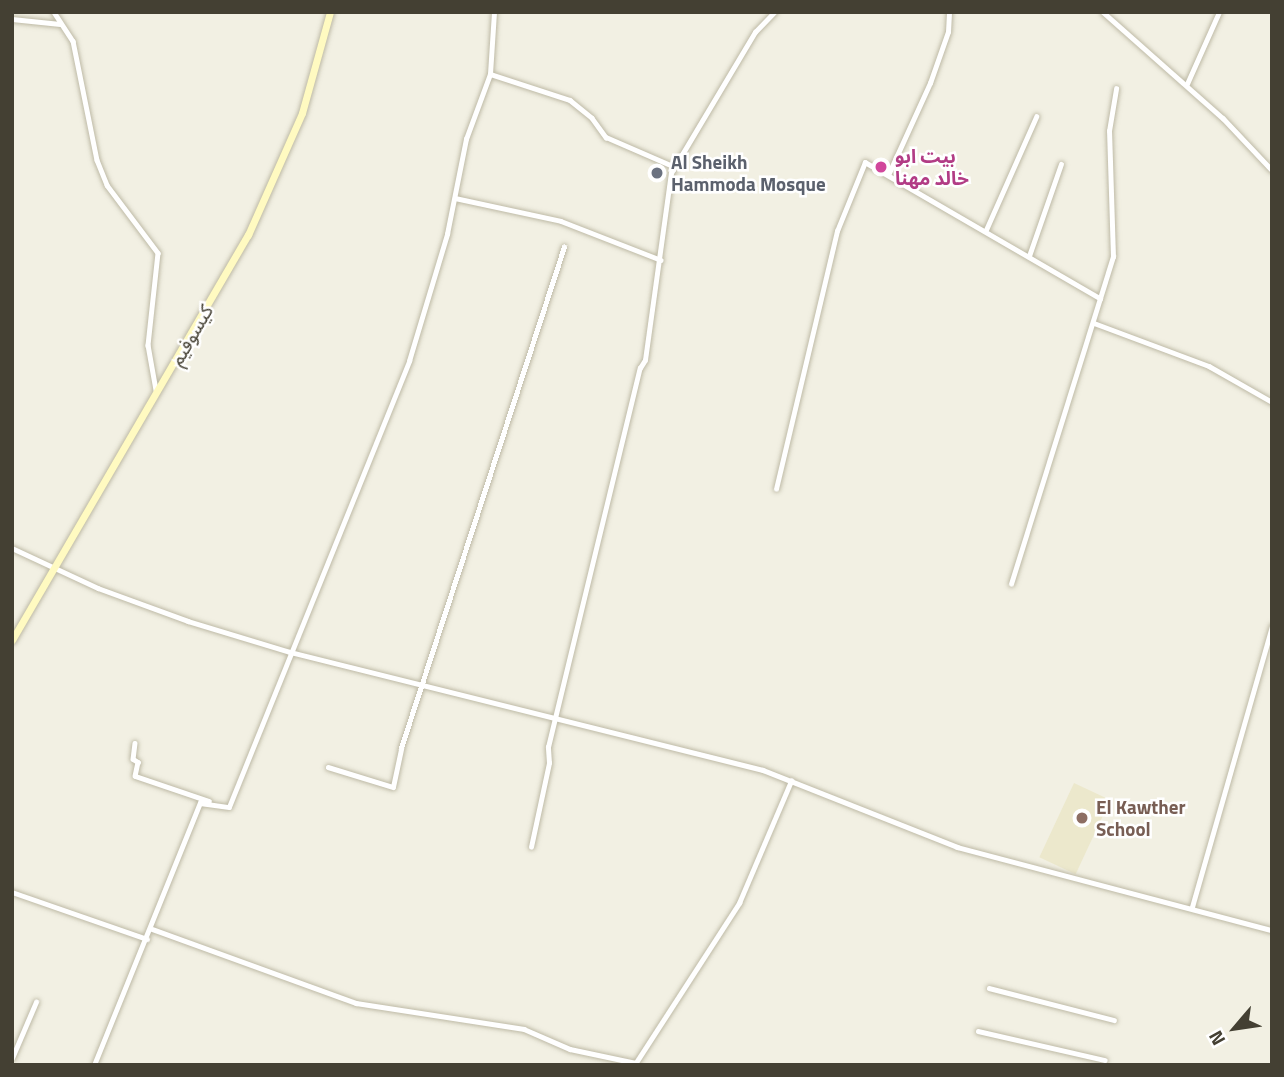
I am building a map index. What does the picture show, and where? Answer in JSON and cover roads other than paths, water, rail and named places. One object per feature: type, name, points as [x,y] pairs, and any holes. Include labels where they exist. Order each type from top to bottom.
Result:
[{"type":"street","points":[[54,12],[73,41],[97,160],[107,185],[158,253],[148,345],[157,391]]},
{"type":"street","name":"كيسوفيم","points":[[12,640],[276,179],[302,113],[330,12]]},
{"type":"street","points":[[135,743],[133,759],[138,762],[135,776],[229,807],[409,361],[455,198],[467,139],[490,74],[494,12]]},
{"type":"street","points":[[531,847],[555,719],[640,369],[645,360],[673,166],[755,32],[774,12]]},
{"type":"street","points":[[889,173],[930,83],[948,32],[949,12]]},
{"type":"street","points":[[1103,12],[1187,84],[1272,170]]},
{"type":"street","points":[[1187,84],[1219,12]]},
{"type":"street","points":[[12,19],[60,24]]},
{"type":"street","points":[[490,74],[570,100],[593,118],[606,137],[673,166]]},
{"type":"street","points":[[1011,584],[1113,257],[1109,131],[1116,89]]},
{"type":"street","points":[[985,230],[1036,117]]},
{"type":"street","points":[[775,489],[841,219],[865,162],[889,173],[1100,298]]},
{"type":"street","points":[[1029,256],[1061,164]]},
{"type":"street","points":[[455,198],[561,221],[661,260]]},
{"type":"street","points":[[328,767],[393,787],[401,748],[426,682],[564,247]]},
{"type":"street","points":[[1094,323],[1209,366],[1272,402]]},
{"type":"street","points":[[12,548],[132,601],[290,652],[426,682],[791,781],[957,847],[1272,930]]},
{"type":"street","points":[[1192,907],[1271,629]]},
{"type":"street","points":[[152,929],[356,1003],[524,1030],[570,1048],[635,1064],[739,903],[791,781]]},
{"type":"street","points":[[94,1065],[152,929],[200,803],[217,804]]},
{"type":"street","points":[[12,892],[147,939]]},
{"type":"street","points":[[989,988],[1114,1020]]},
{"type":"street","points":[[12,1058],[36,1002]]},
{"type":"street","points":[[978,1031],[1105,1060]]},
{"type":"place","name":"بيت ابو خالد مهنا","points":[[881,167]]},
{"type":"place","name":"Al Sheikh Hammoda Mosque","points":[[657,173]]},
{"type":"place","name":"El Kawther School","points":[[1082,818]]}]
